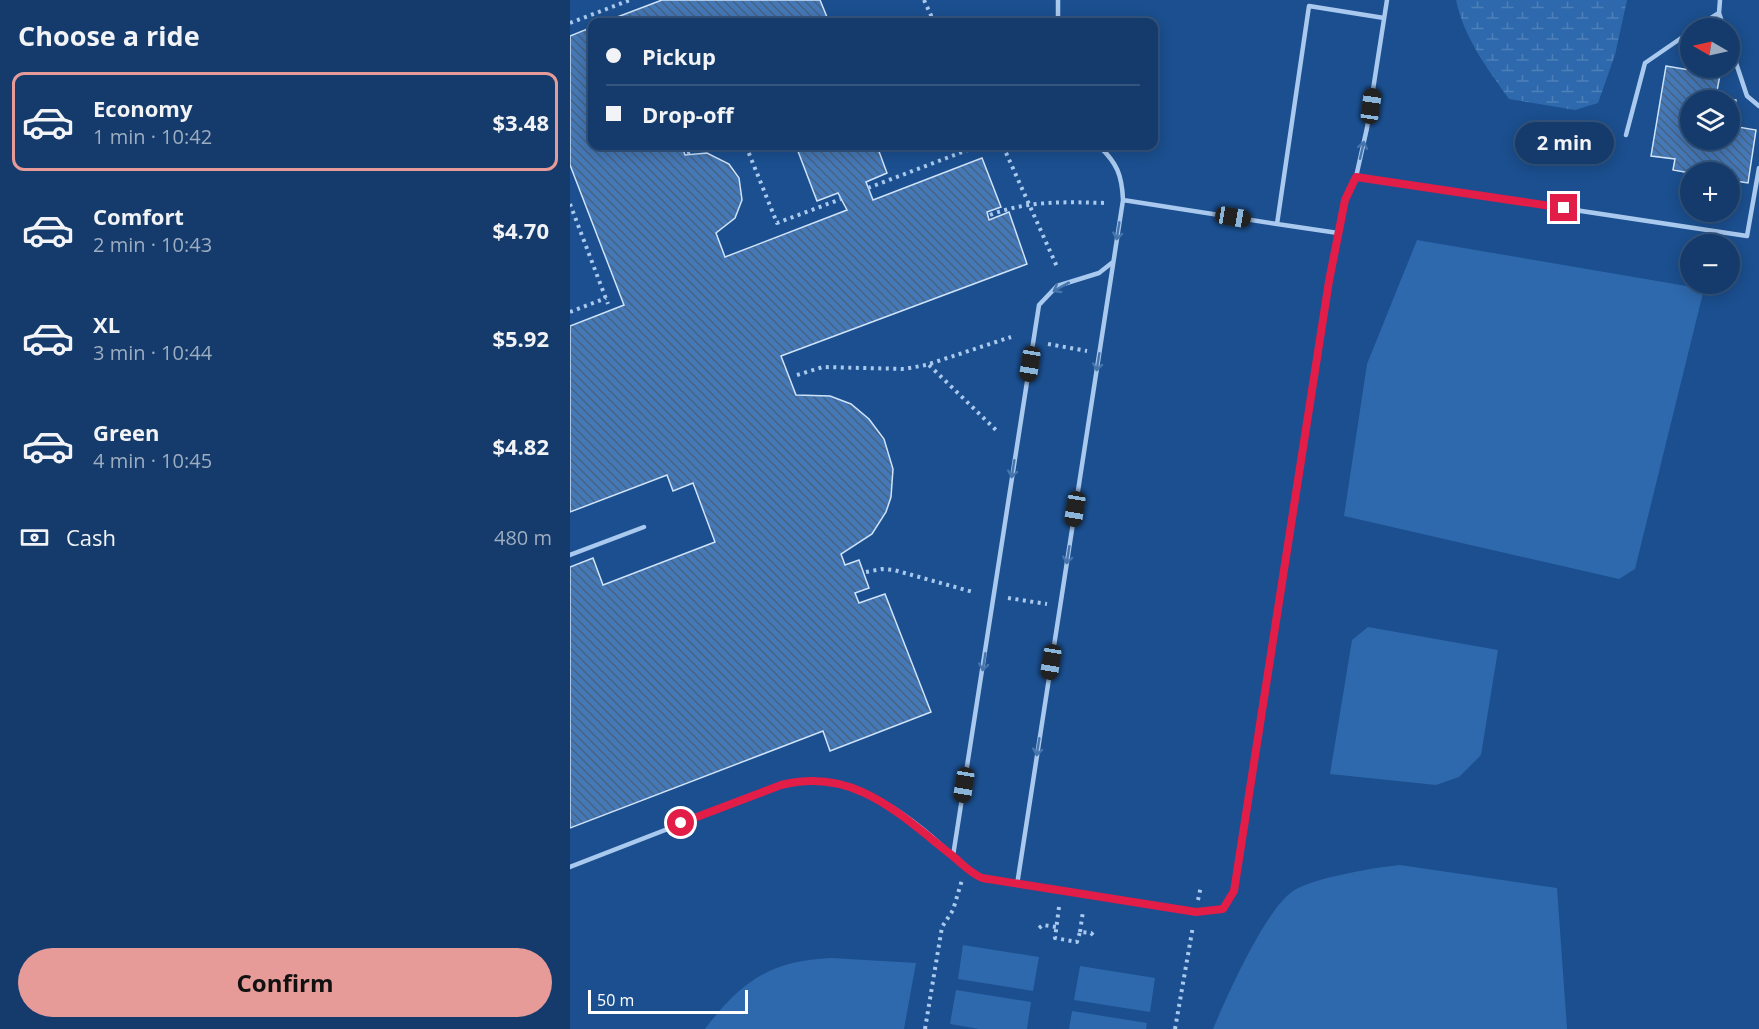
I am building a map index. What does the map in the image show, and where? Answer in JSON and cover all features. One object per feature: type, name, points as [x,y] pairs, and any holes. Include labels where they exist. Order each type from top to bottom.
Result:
[{"type":"lane","points":[[1058,0],[1058,18]]},
{"type":"lane","points":[[1277,224],[1310,0]]},
{"type":"lane","points":[[570,867],[725,805],[796,781],[819,781],[860,789],[890,806],[953,856],[963,869],[982,878],[1202,913],[1223,909],[1234,891],[1338,233],[1345,200],[1356,177],[1367,128],[1387,0]]},
{"type":"lane","points":[[1720,0],[1721,18]]},
{"type":"lane","points":[[1309,6],[1384,18]]},
{"type":"lane","points":[[1711,18],[1719,13]]},
{"type":"lane","points":[[1626,135],[1645,63],[1680,39]]},
{"type":"lane","points":[[1740,75],[1747,96],[1759,106]]},
{"type":"lane","points":[[1017,885],[1123,200],[1122,179],[1116,163],[1103,150]]},
{"type":"lane","points":[[1356,177],[1747,236],[1759,168]]},
{"type":"lane","points":[[1123,200],[1338,233]]},
{"type":"lane","points":[[953,856],[1039,305],[1057,286],[1099,273],[1113,262]]},
{"type":"lane","points":[[570,555],[644,527]]},
{"type":"path","points":[[570,23],[630,0]]},
{"type":"path","points":[[924,0],[932,18]]},
{"type":"path","points":[[687,153],[695,150]]},
{"type":"path","points":[[748,150],[777,223],[841,199]]},
{"type":"path","points":[[868,188],[968,150]]},
{"type":"path","points":[[1005,150],[1059,269]]},
{"type":"path","points":[[990,215],[1044,201],[1107,203]]},
{"type":"path","points":[[570,204],[608,304]]},
{"type":"path","points":[[570,312],[606,298]]},
{"type":"path","points":[[796,375],[823,367],[904,369],[929,364],[1011,337]]},
{"type":"path","points":[[1048,344],[1087,351]]},
{"type":"path","points":[[929,364],[997,430]]},
{"type":"path","points":[[866,572],[882,569],[894,570],[973,592]]},
{"type":"path","points":[[1008,598],[1047,604]]},
{"type":"path","points":[[925,1029],[942,927],[953,910],[963,869]]},
{"type":"path","points":[[1198,900],[1201,886]]},
{"type":"path","points":[[1059,907],[1055,938],[1077,942],[1083,910]]},
{"type":"path","points":[[1039,928],[1043,925],[1056,927]]},
{"type":"path","points":[[1175,1029],[1193,926]]},
{"type":"path","points":[[1080,932],[1091,933],[1096,938]]},
{"type":"green space","points":[[1456,0],[1627,0],[1615,55],[1598,103],[1575,110],[1509,99],[1470,40]]},
{"type":"green space","points":[[1417,240],[1680,285],[1680,294],[1703,294],[1635,569],[1619,579],[1344,516],[1367,364]]},
{"type":"green space","points":[[1368,627],[1498,650],[1481,755],[1459,777],[1436,785],[1330,774],[1352,640]]},
{"type":"green space","points":[[1400,865],[1557,888],[1567,1029],[1213,1029],[1259,934],[1282,901],[1293,891],[1329,878]]},
{"type":"green space","points":[[963,945],[1039,957],[1033,991],[958,979]]},
{"type":"green space","points":[[831,958],[916,963],[904,1029],[705,1029],[731,998],[759,977],[791,964]]},
{"type":"green space","points":[[1080,966],[1155,978],[1150,1012],[1074,1000]]},
{"type":"green space","points":[[956,990],[1031,1002],[1027,1029],[979,1029],[950,1024]]},
{"type":"green space","points":[[1072,1011],[1147,1023],[1146,1029],[1069,1029]]},
{"type":"building","points":[[662,0],[820,0],[827,18],[615,18]]},
{"type":"building","points":[[588,29],[588,150],[683,150],[685,155],[707,153],[729,164],[739,178],[742,200],[735,218],[716,233],[725,257],[847,210],[838,193],[817,201],[798,150],[878,150],[887,173],[866,182],[873,200],[982,158],[1001,207],[987,212],[989,220],[1009,212],[1027,264],[781,356],[796,395],[830,396],[851,404],[869,419],[884,439],[893,469],[891,497],[886,512],[872,534],[841,554],[845,565],[859,560],[869,588],[855,593],[859,603],[885,594],[931,712],[830,751],[823,731],[570,828],[570,567],[593,558],[603,585],[715,542],[693,483],[673,491],[667,475],[570,512],[570,326],[624,305],[570,165],[570,36]]},
{"type":"building","points":[[1666,66],[1680,68],[1680,78],[1719,78],[1717,90],[1680,90],[1680,150],[1740,150],[1740,127],[1756,130],[1748,183],[1740,182],[1740,162],[1680,162],[1680,171],[1673,170],[1675,159],[1651,156]]},
{"type":"route","points":[[681,823],[781,785],[796,781],[819,781],[860,789],[890,806],[953,856],[963,869],[982,878],[1202,913],[1223,909],[1234,891],[1329,281],[1345,200],[1350,188],[1356,177],[1376,182],[1564,208]]}]
